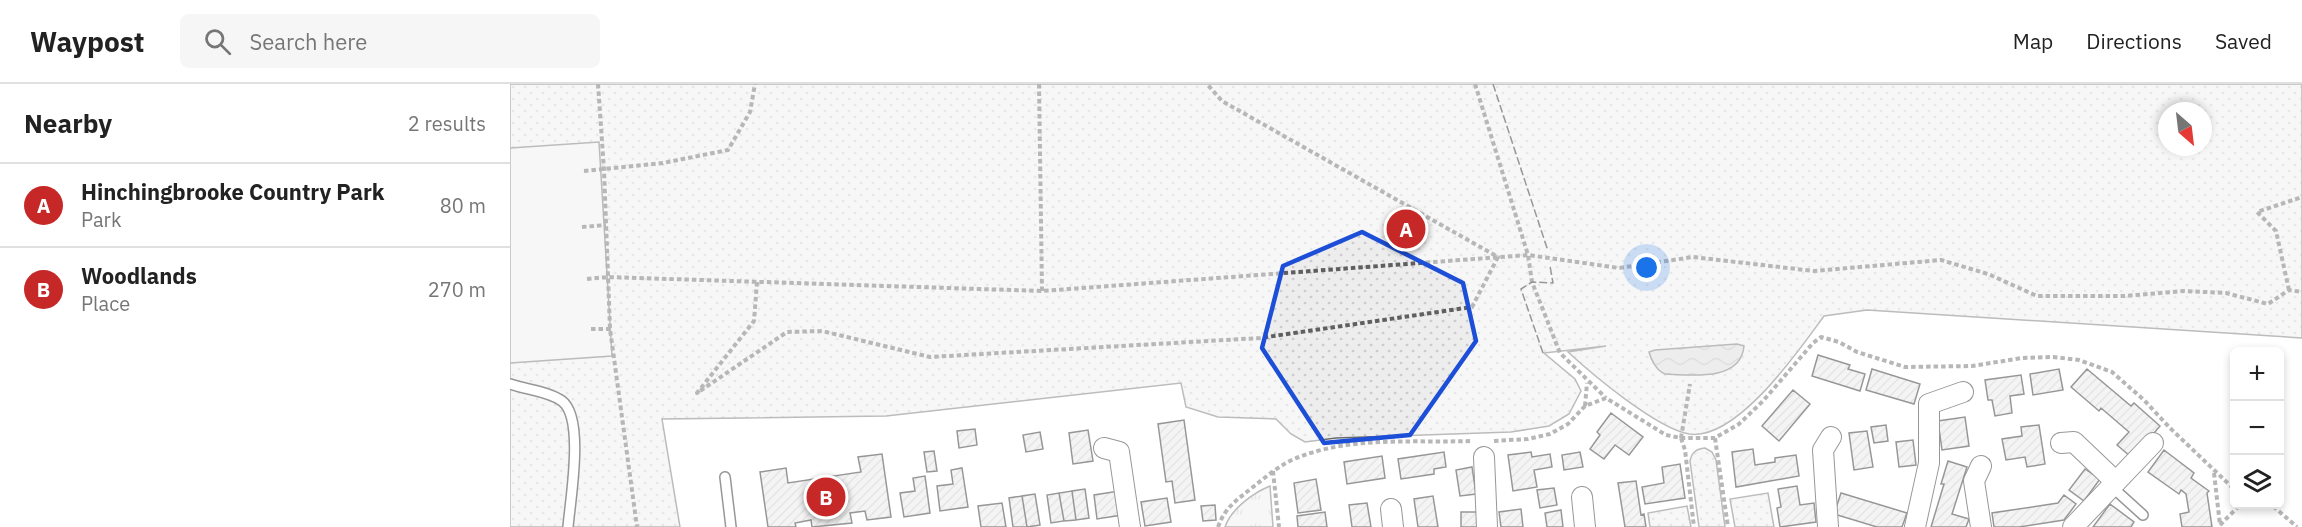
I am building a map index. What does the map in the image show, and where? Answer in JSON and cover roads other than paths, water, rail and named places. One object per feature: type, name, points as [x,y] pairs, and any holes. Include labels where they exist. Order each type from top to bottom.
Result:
[{"type":"street","points":[[1915,527],[1929,463],[1929,404],[1963,393]]},
{"type":"street","points":[[1828,527],[1823,450],[1831,437]]},
{"type":"street","points":[[2061,443],[2074,442],[2114,484]]},
{"type":"street","points":[[2073,527],[2153,443]]},
{"type":"street","points":[[1104,448],[1119,452],[1130,527]]},
{"type":"street","points":[[1484,457],[1487,527]]},
{"type":"street","points":[[1981,466],[1974,481],[1981,527]]},
{"type":"street","points":[[1581,497],[1585,527]]},
{"type":"lane","points":[[510,384],[556,397],[565,403],[571,414],[575,444],[568,527]]},
{"type":"lane","points":[[725,477],[731,527]]},
{"type":"lane","points":[[2114,484],[2143,515]]},
{"type":"water","points":[[1737,344],[1744,346],[1741,358],[1734,366],[1713,374],[1665,374],[1655,365],[1649,352],[1655,350]]},
{"type":"place","name":"Hinchingbrooke Country Park","points":[[1406,229]]},
{"type":"place","name":"Woodlands","points":[[826,497]]}]
